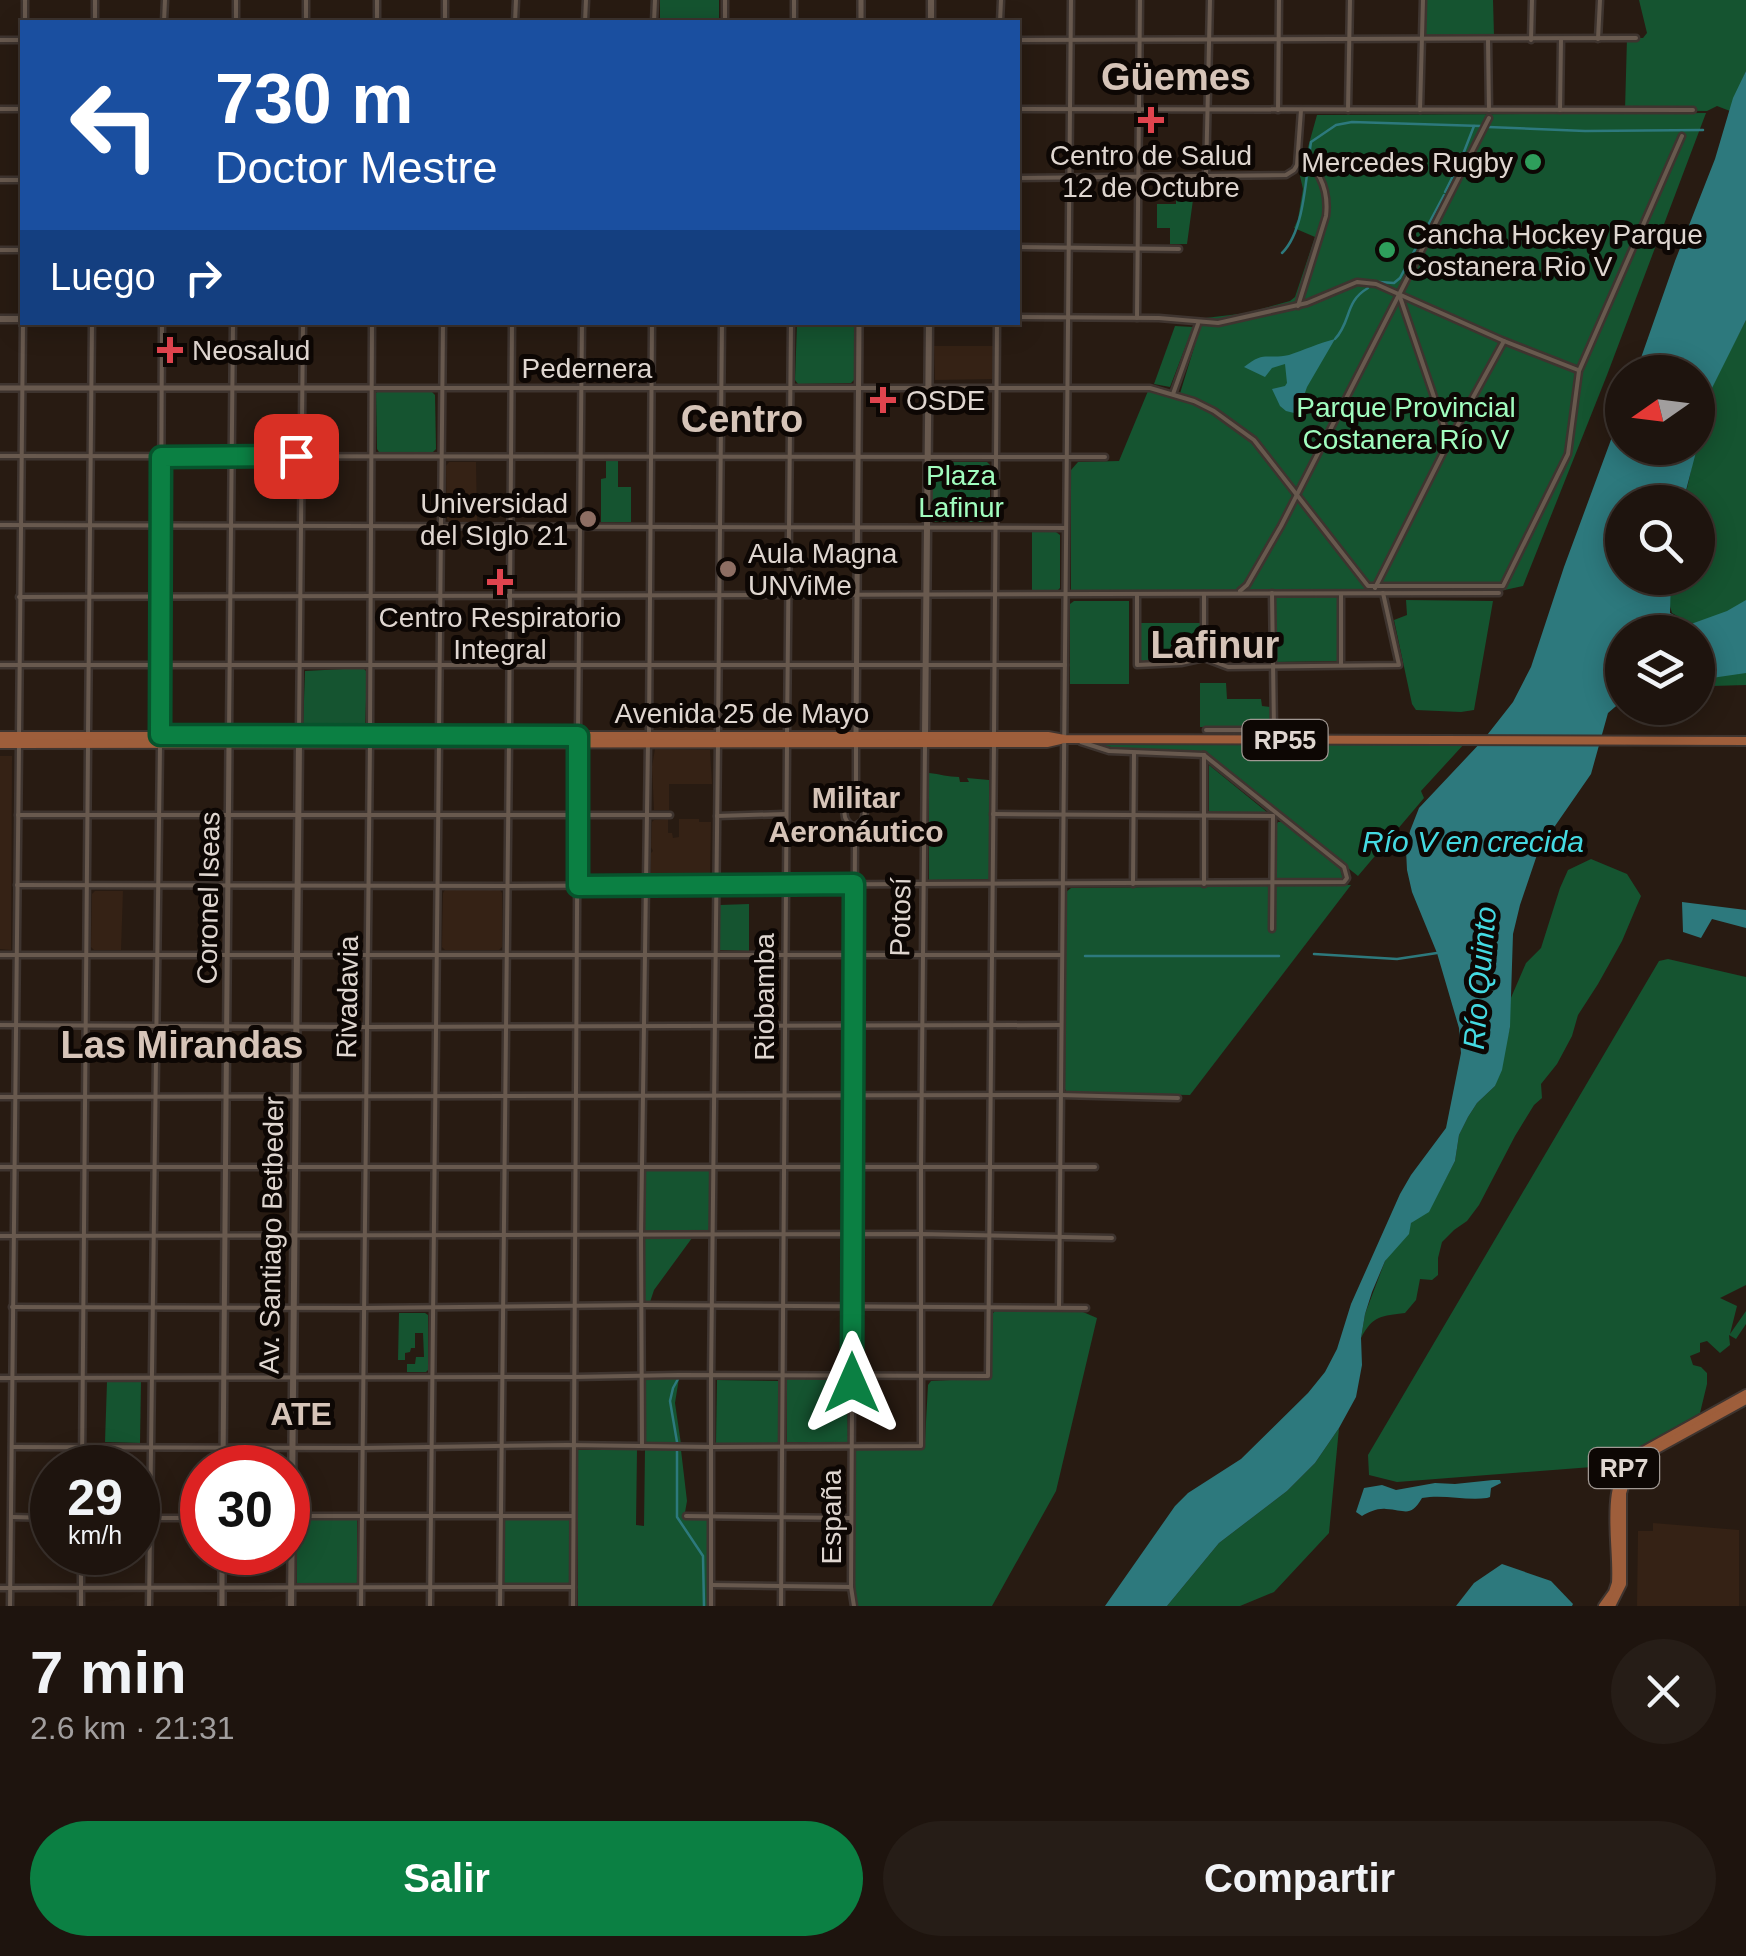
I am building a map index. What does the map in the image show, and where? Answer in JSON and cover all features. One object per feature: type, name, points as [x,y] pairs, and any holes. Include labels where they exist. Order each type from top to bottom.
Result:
[{"type":"main road","name":"Potosí","points":[[925,740],[929,325]]},
{"type":"main road","name":"Avenida 25 de Mayo","points":[[0,736],[88,740],[994,740],[1048,736],[1746,741]]},
{"type":"main road","name":"Avenida 25 de Mayo","points":[[0,744],[19,739]]},
{"type":"main road","name":"Av. Santiago Betbeder","points":[[292,1445],[299,740]]},
{"type":"main road","name":"RP7","points":[[1603,1606],[1616,1583],[1616,1490],[1625,1465],[1638,1454],[1746,1397]]},
{"type":"main road","name":"RP7","points":[[1611,1606],[1622,1584],[1622,1493],[1629,1470],[1644,1456],[1746,1397]]},
{"type":"main road","name":"Av. Santiago Betbeder","points":[[291,1575],[291,1606]]},
{"type":"street","points":[[1059,1307],[1063,814],[1069,739],[1065,528],[1071,0]]},
{"type":"street","points":[[1137,318],[1140,0]]},
{"type":"street","points":[[1206,176],[1210,0]]},
{"type":"street","points":[[1278,110],[1279,0]]},
{"type":"street","points":[[1348,110],[1350,0]]},
{"type":"street","points":[[1420,110],[1423,0]]},
{"type":"street","points":[[1531,40],[1532,0]]},
{"type":"street","points":[[1598,39],[1600,0]]},
{"type":"street","points":[[1020,40],[1636,38]]},
{"type":"street","points":[[1488,40],[1489,110]]},
{"type":"street","points":[[1560,40],[1560,110]]},
{"type":"street","points":[[1020,109],[1693,110]]},
{"type":"street","points":[[1020,178],[1281,176],[1294,170],[1299,154],[1300,110]]},
{"type":"street","points":[[1238,594],[1296,494],[1489,118]]},
{"type":"street","points":[[1504,341],[1375,588],[1503,586],[1568,454],[1579,371],[1682,136]]},
{"type":"street","points":[[1298,306],[1328,205],[1324,186],[1299,154]]},
{"type":"street","points":[[1020,247],[1179,248]]},
{"type":"street","points":[[1020,318],[1229,322],[1298,306],[1357,282],[1376,284],[1579,371]]},
{"type":"street","points":[[1399,294],[1449,441]]},
{"type":"street","points":[[1173,394],[1199,322]]},
{"type":"street","points":[[10,1606],[22,325]]},
{"type":"street","points":[[82,1445],[92,325]]},
{"type":"street","points":[[152,1445],[162,325]]},
{"type":"street","name":"Coronel Iseas","points":[[223,1445],[233,325]]},
{"type":"street","points":[[299,740],[303,325]]},
{"type":"street","name":"Rivadavia","points":[[361,1606],[372,325]]},
{"type":"street","points":[[430,1606],[443,325]]},
{"type":"street","points":[[500,1606],[512,325]]},
{"type":"street","points":[[573,1606],[582,325]]},
{"type":"street","points":[[642,1446],[652,325]]},
{"type":"street","points":[[712,1606],[722,325]]},
{"type":"street","name":"Riobamba","points":[[782,1606],[784,885],[791,325]]},
{"type":"street","name":"España","points":[[854,827],[863,822],[865,812],[856,800],[859,325]]},
{"type":"street","points":[[0,1378],[988,1376],[998,325]]},
{"type":"street","name":"Pedernera","points":[[0,388],[1147,388],[1194,401],[1254,440],[1368,586],[1375,588]]},
{"type":"street","points":[[0,456],[1105,456]]},
{"type":"street","points":[[0,526],[1065,528]]},
{"type":"street","points":[[1341,593],[1341,666]]},
{"type":"street","points":[[1137,594],[1137,664],[1204,658],[1228,666],[1341,666],[1399,664],[1383,593]]},
{"type":"street","points":[[19,596],[1499,593]]},
{"type":"street","points":[[1204,594],[1204,658]]},
{"type":"street","points":[[1206,730],[1274,730],[1272,594]]},
{"type":"street","points":[[0,665],[1065,665]]},
{"type":"street","points":[[17,885],[1272,884],[1344,882],[1347,878],[1344,867],[1204,756],[1103,750],[1069,739]]},
{"type":"street","name":"Potosí","points":[[852,1446],[922,1446],[920,1166],[925,740]]},
{"type":"street","points":[[1133,884],[1134,752]]},
{"type":"street","points":[[1204,756],[1204,884]]},
{"type":"street","name":"España","points":[[854,827],[846,821],[844,813],[847,805],[856,800]]},
{"type":"street","points":[[717,816],[785,814]]},
{"type":"street","points":[[993,814],[1274,814]]},
{"type":"street","points":[[1272,929],[1274,814]]},
{"type":"street","points":[[18,816],[670,815]]},
{"type":"street","name":"España","points":[[854,827],[854,1606]]},
{"type":"street","points":[[0,955],[1062,955]]},
{"type":"street","points":[[0,1025],[1061,1025]]},
{"type":"street","points":[[0,1097],[1178,1098]]},
{"type":"street","points":[[0,1167],[1095,1167]]},
{"type":"street","points":[[0,1236],[921,1234],[1112,1238]]},
{"type":"street","points":[[12,1306],[1086,1308]]},
{"type":"street","points":[[310,1448],[852,1446]]},
{"type":"street","points":[[12,1447],[30,1447]]},
{"type":"street","points":[[310,1516],[573,1516]]},
{"type":"street","points":[[686,1516],[852,1518]]},
{"type":"street","points":[[11,1517],[30,1517]]},
{"type":"street","points":[[80,1606],[81,1575]]},
{"type":"street","points":[[149,1575],[149,1606]]},
{"type":"street","points":[[222,1575],[222,1606]]},
{"type":"street","points":[[712,1585],[851,1587]]},
{"type":"street","points":[[0,1588],[573,1588]]},
{"type":"shaded area","points":[[934,346],[993,346],[992,379],[935,380]]},
{"type":"shaded area","points":[[449,462],[476,462],[477,522],[447,519]]},
{"type":"shaded area","points":[[655,749],[710,750],[712,784],[669,784],[669,810],[654,810]]},
{"type":"shaded area","points":[[0,756],[12,756],[11,950],[0,949]]},
{"type":"shaded area","points":[[668,819],[668,833],[673,838],[679,837],[679,819],[711,822],[708,881],[651,878],[652,822]]},
{"type":"shaded area","points":[[445,890],[500,890],[499,950],[442,947]]},
{"type":"shaded area","points":[[95,891],[123,891],[121,950],[91,947]]},
{"type":"shaded area","points":[[1653,1523],[1739,1530],[1739,1606],[1637,1606],[1638,1531],[1653,1531]]},
{"type":"green space","points":[[660,0],[719,0],[719,20],[660,20]]},
{"type":"green space","points":[[1425,0],[1493,0],[1494,36],[1423,36]]},
{"type":"green space","points":[[1639,0],[1746,0],[1746,71],[1730,111],[1717,106],[1707,111],[1625,110],[1627,38],[1643,38],[1647,33]]},
{"type":"green space","name":"Parque Provincial Costanera Río V","points":[[1706,113],[1615,355],[1605,355],[1605,380],[1523,586],[1500,591],[1071,591],[1071,470],[1078,462],[1119,461],[1148,391],[1178,400],[1200,328],[1193,326],[1197,319],[1247,313],[1295,297],[1315,237],[1294,228],[1303,189],[1300,176],[1317,115]]},
{"type":"green space","points":[[1176,183],[1195,185],[1187,244],[1170,244],[1170,228],[1157,228],[1157,204],[1176,204]]},
{"type":"green space","points":[[1746,320],[1746,685],[1715,686],[1715,615],[1675,615],[1669,603],[1670,595],[1715,595],[1715,485],[1688,485],[1692,465],[1715,465],[1718,372]]},
{"type":"green space","points":[[797,325],[855,325],[855,379],[851,383],[798,384]]},
{"type":"green space","points":[[1175,326],[1193,327],[1170,387],[1154,384]]},
{"type":"green space","points":[[378,391],[435,395],[433,452],[379,452]]},
{"type":"green space","points":[[606,461],[618,461],[618,487],[631,487],[631,522],[601,522],[601,479],[606,478]]},
{"type":"green space","name":"Plaza Lafinur","points":[[932,465],[990,465],[990,518],[986,522],[932,519]]},
{"type":"green space","points":[[1032,532],[1060,535],[1057,591],[1032,591]]},
{"type":"green space","points":[[1338,595],[1338,661],[1275,662],[1273,596]]},
{"type":"green space","points":[[1406,600],[1493,601],[1474,710],[1416,710],[1412,704],[1394,620],[1407,615]]},
{"type":"green space","points":[[1129,601],[1129,684],[1070,684],[1070,604]]},
{"type":"green space","points":[[1139,623],[1201,623],[1202,655],[1175,661],[1139,661]]},
{"type":"green space","points":[[363,668],[367,672],[365,730],[306,732],[305,671]]},
{"type":"green space","points":[[1200,683],[1226,683],[1227,699],[1261,699],[1262,706],[1270,707],[1270,727],[1200,727]]},
{"type":"green space","points":[[1465,743],[1421,791],[1424,798],[1358,876],[1203,752],[1098,745]]},
{"type":"green space","points":[[1209,765],[1268,813],[1209,812]]},
{"type":"green space","points":[[929,773],[959,777],[960,782],[969,782],[967,778],[989,780],[989,879],[929,880]]},
{"type":"green space","points":[[1278,822],[1340,868],[1343,879],[1276,879]]},
{"type":"green space","points":[[1591,859],[1627,874],[1641,896],[1622,941],[1578,1015],[1557,1064],[1541,1084],[1542,1098],[1515,1136],[1479,1205],[1442,1242],[1438,1275],[1432,1280],[1420,1279],[1416,1300],[1405,1313],[1379,1318],[1361,1338],[1365,1314],[1385,1261],[1411,1223],[1435,1199],[1455,1161],[1459,1135],[1468,1117],[1495,1086],[1510,1027],[1510,1000],[1526,963],[1541,948],[1568,870]]},
{"type":"green space","points":[[1351,885],[1190,1095],[1067,1093],[1066,892],[1071,888]]},
{"type":"green space","points":[[749,904],[749,951],[720,950],[720,905]]},
{"type":"green space","points":[[1668,959],[1746,977],[1746,1285],[1720,1298],[1737,1306],[1730,1334],[1746,1311],[1746,1324],[1736,1339],[1729,1335],[1730,1345],[1720,1353],[1707,1341],[1700,1343],[1700,1352],[1690,1356],[1693,1365],[1707,1373],[1700,1413],[1605,1466],[1397,1482],[1369,1475],[1368,1455],[1659,961]]},
{"type":"green space","points":[[645,1169],[710,1170],[710,1231],[645,1232]]},
{"type":"green space","points":[[644,1238],[692,1238],[654,1290],[650,1302],[645,1301]]},
{"type":"green space","points":[[1076,1309],[1097,1318],[1056,1491],[992,1606],[857,1606],[855,1452],[858,1448],[920,1448],[925,1440],[931,1381],[990,1378],[996,1310]]},
{"type":"green space","points":[[399,1313],[428,1315],[426,1372],[407,1372],[407,1364],[415,1364],[416,1357],[424,1357],[423,1333],[415,1333],[415,1348],[405,1353],[405,1360],[398,1360]]},
{"type":"green space","points":[[644,1378],[679,1378],[675,1403],[681,1444],[644,1443]]},
{"type":"green space","points":[[847,1378],[848,1442],[787,1442],[787,1379]]},
{"type":"green space","points":[[717,1380],[779,1381],[779,1444],[716,1443]]},
{"type":"green space","points":[[107,1382],[141,1382],[140,1443],[105,1442]]},
{"type":"green space","points":[[1339,1428],[1329,1533],[1274,1592],[1240,1606],[1167,1606],[1219,1543],[1287,1491],[1315,1463]]},
{"type":"green space","points":[[645,1449],[681,1450],[687,1501],[684,1518],[708,1519],[708,1606],[578,1606],[578,1450],[637,1450],[636,1525],[644,1526]]},
{"type":"green space","points":[[310,1519],[357,1520],[357,1583],[297,1583],[297,1575],[310,1575]]},
{"type":"green space","points":[[569,1519],[570,1585],[503,1583],[504,1520]]},
{"type":"water","points":[[1746,71],[1746,320],[1715,382],[1715,355],[1642,355],[1715,159],[1733,98]]},
{"type":"water","points":[[1335,339],[1294,413],[1280,406],[1272,389],[1287,383],[1285,364],[1272,368],[1265,377],[1244,367],[1262,357],[1289,355]]},
{"type":"water","name":"Río V en crecida","points":[[1605,456],[1605,465],[1693,465],[1687,485],[1605,485],[1605,595],[1671,595],[1670,613],[1674,615],[1605,615],[1605,724],[1591,774],[1539,849],[1520,905],[1513,934],[1510,1027],[1502,1070],[1495,1086],[1468,1117],[1459,1135],[1455,1161],[1429,1212],[1411,1223],[1409,1234],[1385,1261],[1365,1314],[1356,1397],[1315,1463],[1287,1491],[1219,1543],[1167,1606],[1105,1606],[1175,1506],[1188,1493],[1241,1459],[1325,1372],[1400,1194],[1446,1128],[1461,1053],[1459,1028],[1437,953],[1412,892],[1406,850],[1419,808],[1513,702],[1531,667]]},
{"type":"water","name":"Río V en crecida","points":[[1746,600],[1746,673],[1715,678],[1715,615]]},
{"type":"water","points":[[1682,902],[1746,910],[1746,928],[1712,919],[1701,938],[1683,932]]},
{"type":"water","points":[[1500,1480],[1487,1498],[1430,1497],[1422,1498],[1407,1511],[1380,1509],[1362,1516],[1356,1512],[1364,1488],[1382,1485],[1396,1490],[1435,1483]]},
{"type":"water","points":[[1502,1564],[1551,1581],[1572,1606],[1456,1606],[1474,1583]]},
{"type":"waterway","points":[[1282,253],[1300,217],[1311,142],[1336,125],[1352,122],[1481,126]]},
{"type":"waterway","points":[[1445,192],[1474,126]]},
{"type":"waterway","points":[[1488,127],[1703,130]]},
{"type":"waterway","points":[[1379,282],[1394,283],[1400,278],[1444,195]]},
{"type":"waterway","points":[[1335,339],[1355,299],[1368,288]]},
{"type":"waterway","points":[[1314,954],[1397,959],[1437,953]]},
{"type":"waterway","points":[[1085,956],[1279,956]]},
{"type":"waterway","points":[[678,1379],[670,1401],[677,1442],[677,1517],[703,1556],[704,1606]]},
{"type":"place","name":"Centro de Salud 12 de Octubre","points":[[1151,120]]},
{"type":"place","name":"Mercedes Rugby","points":[[1533,162]]},
{"type":"place","name":"Cancha Hockey Parque Costanera Rio V","points":[[1387,250]]},
{"type":"place","name":"Neosalud","points":[[170,350]]},
{"type":"place","name":"OSDE","points":[[883,400]]},
{"type":"place","name":"Universidad del SIglo 21","points":[[588,519]]},
{"type":"place","name":"Aula Magna UNViMe","points":[[728,569]]},
{"type":"place","name":"Centro Respiratorio Integral","points":[[500,582]]},
{"type":"district","name":"Güemes","points":[[1176,77]]},
{"type":"district","name":"Centro","points":[[742,419]]},
{"type":"district","name":"Lafinur","points":[[1215,645]]},
{"type":"district","name":"Militar Aeronáutico","points":[[856,815]]},
{"type":"district","name":"Las Mirandas","points":[[182,1045]]},
{"type":"district","name":"ATE","points":[[301,1414]]},
{"type":"route","points":[[296,456],[161,457],[160,735],[578,736],[578,886],[854,884],[852,1383]]},
{"type":"water label","name":"Río Quinto","points":[[1480,978]]}]
